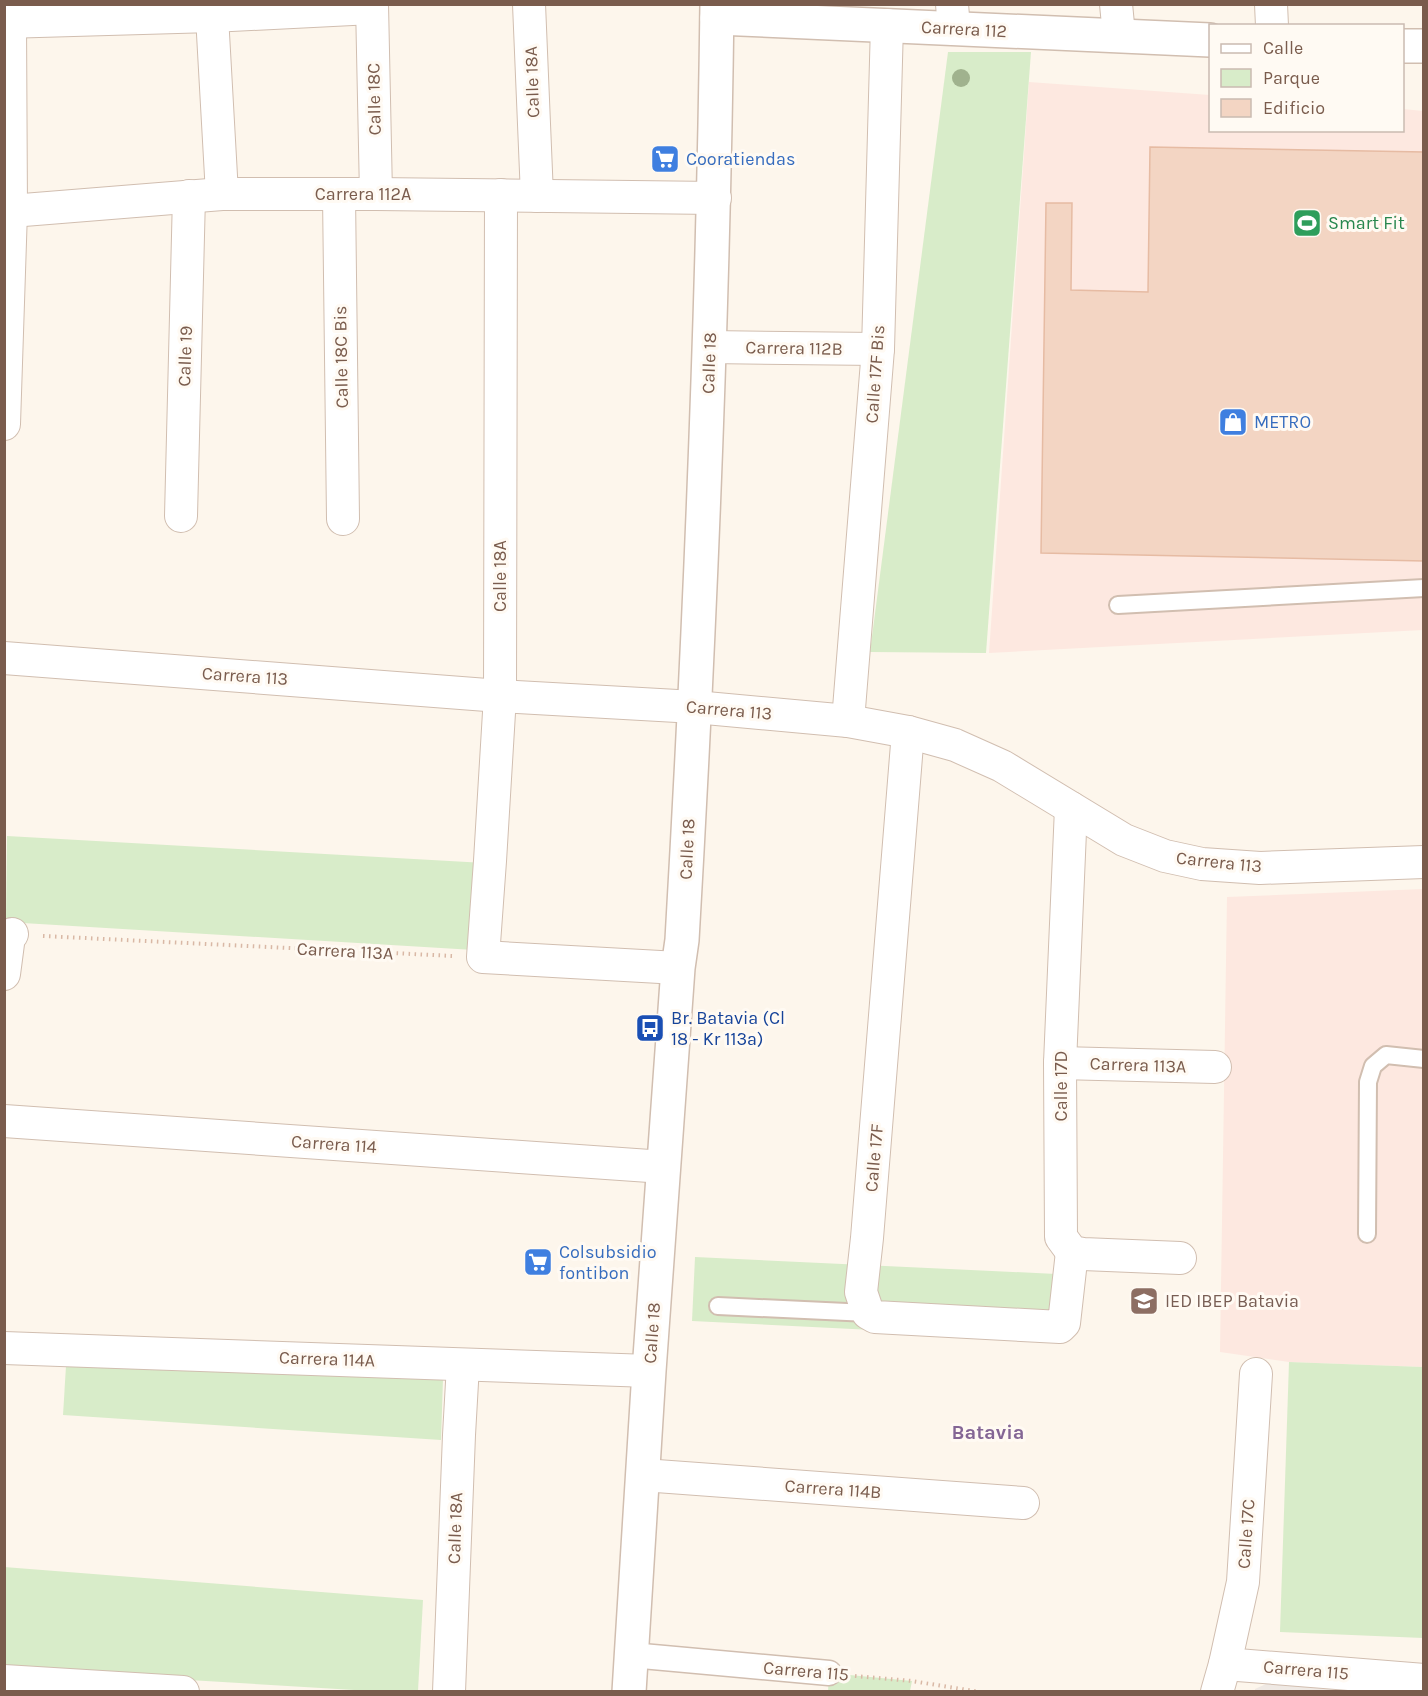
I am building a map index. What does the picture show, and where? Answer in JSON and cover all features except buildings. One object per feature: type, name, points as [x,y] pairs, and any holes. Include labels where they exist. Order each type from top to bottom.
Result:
[{"type":"street","name":"Calle 18A","points":[[529,4],[537,196]]},
{"type":"street","points":[[1271,4],[1272,24]]},
{"type":"street","points":[[5,424],[11,211],[9,16],[212,16],[372,6]]},
{"type":"street","name":"Calle 18C","points":[[372,6],[376,194]]},
{"type":"street","name":"Carrera 112","points":[[717,11],[887,25],[953,16],[1117,20],[1209,40]]},
{"type":"street","name":"Calle 18","points":[[629,1692],[649,1371],[678,968],[682,940],[695,707],[715,198],[717,11]]},
{"type":"street","points":[[212,16],[222,194]]},
{"type":"street","name":"Calle 17F Bis","points":[[848,721],[878,349],[887,25]]},
{"type":"street","points":[[1404,46],[1424,46]]},
{"type":"street","name":"Carrera 112A","points":[[11,211],[222,194],[715,198]]},
{"type":"street","name":"Calle 18C Bis","points":[[339,195],[343,519]]},
{"type":"street","name":"Calle 18A","points":[[483,957],[500,696],[501,195]]},
{"type":"street","name":"Calle 19","points":[[181,516],[189,196]]},
{"type":"street","name":"Carrera 112B","points":[[710,347],[878,349]]},
{"type":"street","name":"Carrera 113","points":[[4,658],[500,696],[695,707],[848,721],[908,732],[955,745],[1002,766],[1124,840],[1165,856],[1202,864],[1260,868],[1424,862]]},
{"type":"street","name":"Calle 17F","points":[[868,1313],[861,1292],[908,732]]},
{"type":"street","name":"Calle 17D","points":[[1071,808],[1060,1063],[1061,1237],[1072,1251]]},
{"type":"street","points":[[4,974],[9,936],[12,934]]},
{"type":"street","points":[[483,957],[678,968]]},
{"type":"street","name":"Carrera 113A","points":[[1060,1063],[1215,1067]]},
{"type":"street","name":"Carrera 114","points":[[4,1121],[664,1167]]},
{"type":"street","points":[[868,1313],[875,1317],[1060,1327],[1064,1323],[1072,1251],[1083,1254],[1180,1258]]},
{"type":"street","name":"Carrera 114A","points":[[4,1348],[649,1371]]},
{"type":"street","name":"Calle 18A","points":[[449,1692],[463,1365]]},
{"type":"street","name":"Calle 17C","points":[[1221,1678],[1243,1582],[1256,1374]]},
{"type":"street","name":"Carrera 114B","points":[[643,1475],[1023,1503]]},
{"type":"street","name":"Carrera 115","points":[[631,1655],[829,1673]]},
{"type":"street","name":"Carrera 115","points":[[1221,1678],[1424,1680]]},
{"type":"street","points":[[4,1681],[183,1692]]},
{"type":"lane","points":[[1118,605],[1424,588]]},
{"type":"lane","points":[[1366,1234],[1368,1082],[1373,1066],[1386,1055],[1424,1059]]},
{"type":"lane","points":[[718,1306],[868,1313]]},
{"type":"path","name":"Carrera 113A","points":[[12,934],[483,957]]},
{"type":"path","name":"Carrera 115","points":[[829,1673],[912,1681],[980,1692]]},
{"type":"shaded area","name":"METRO","points":[[1029,82],[1209,95],[1209,132],[1404,132],[1404,109],[1423,111],[1423,630],[989,653]]},
{"type":"shaded area","points":[[1423,889],[1423,1367],[1289,1362],[1220,1352],[1227,897]]},
{"type":"shaded area","points":[[1277,1679],[1423,1692],[1255,1692],[1255,1689]]},
{"type":"green space","points":[[948,52],[1031,52],[986,653],[870,652]]},
{"type":"green space","points":[[7,836],[485,863],[474,950],[6,922]]},
{"type":"green space","points":[[695,1257],[1056,1274],[1053,1339],[692,1321]]},
{"type":"green space","points":[[1289,1362],[1423,1367],[1423,1638],[1280,1632]]},
{"type":"green space","points":[[66,1366],[443,1379],[441,1440],[63,1415]]},
{"type":"green space","points":[[4,1567],[423,1600],[418,1691],[371,1691],[5,1669]]},
{"type":"green space","points":[[829,1673],[912,1681],[910,1691],[828,1692]]},
{"type":"place","name":"Cooratiendas","points":[[665,159]]},
{"type":"place","name":"Smart Fit","points":[[1307,223]]},
{"type":"place","name":"METRO","points":[[1233,422]]},
{"type":"place","name":"Br. Batavia (Cl 18 - Kr 113a)","points":[[650,1028]]},
{"type":"place","name":"Colsubsidio fontibon","points":[[538,1262]]},
{"type":"place","name":"IED IBEP Batavia","points":[[1144,1301]]},
{"type":"district","name":"Batavia","points":[[988,1432]]}]
